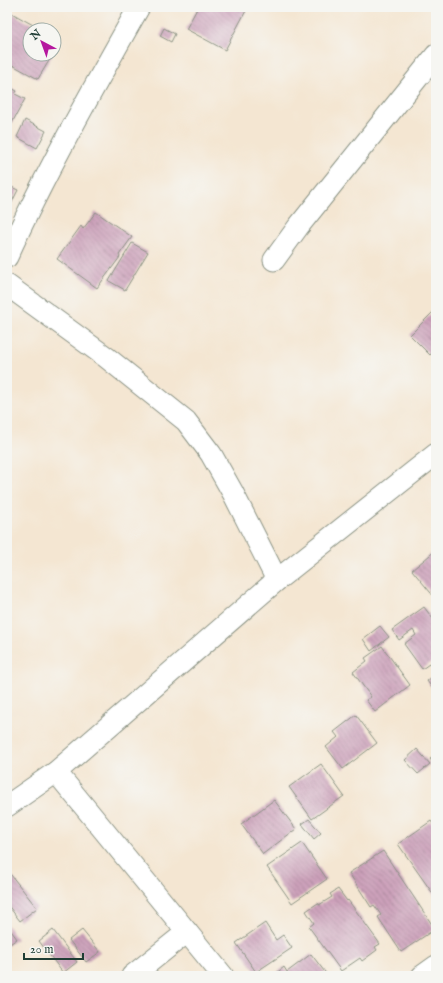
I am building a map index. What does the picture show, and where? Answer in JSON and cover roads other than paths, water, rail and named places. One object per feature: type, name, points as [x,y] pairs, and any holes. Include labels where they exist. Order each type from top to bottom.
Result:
[{"type":"street","points":[[7,257],[27,213],[139,7]]},
{"type":"street","points":[[274,260],[308,215],[436,55]]},
{"type":"street","points":[[7,285],[106,357],[186,421],[211,454],[233,493],[277,580]]},
{"type":"street","points":[[7,806],[56,772],[277,580],[436,454]]},
{"type":"street","points":[[56,772],[223,976]]},
{"type":"street","points":[[132,976],[187,932]]},
{"type":"street","points":[[422,976],[436,966]]}]
